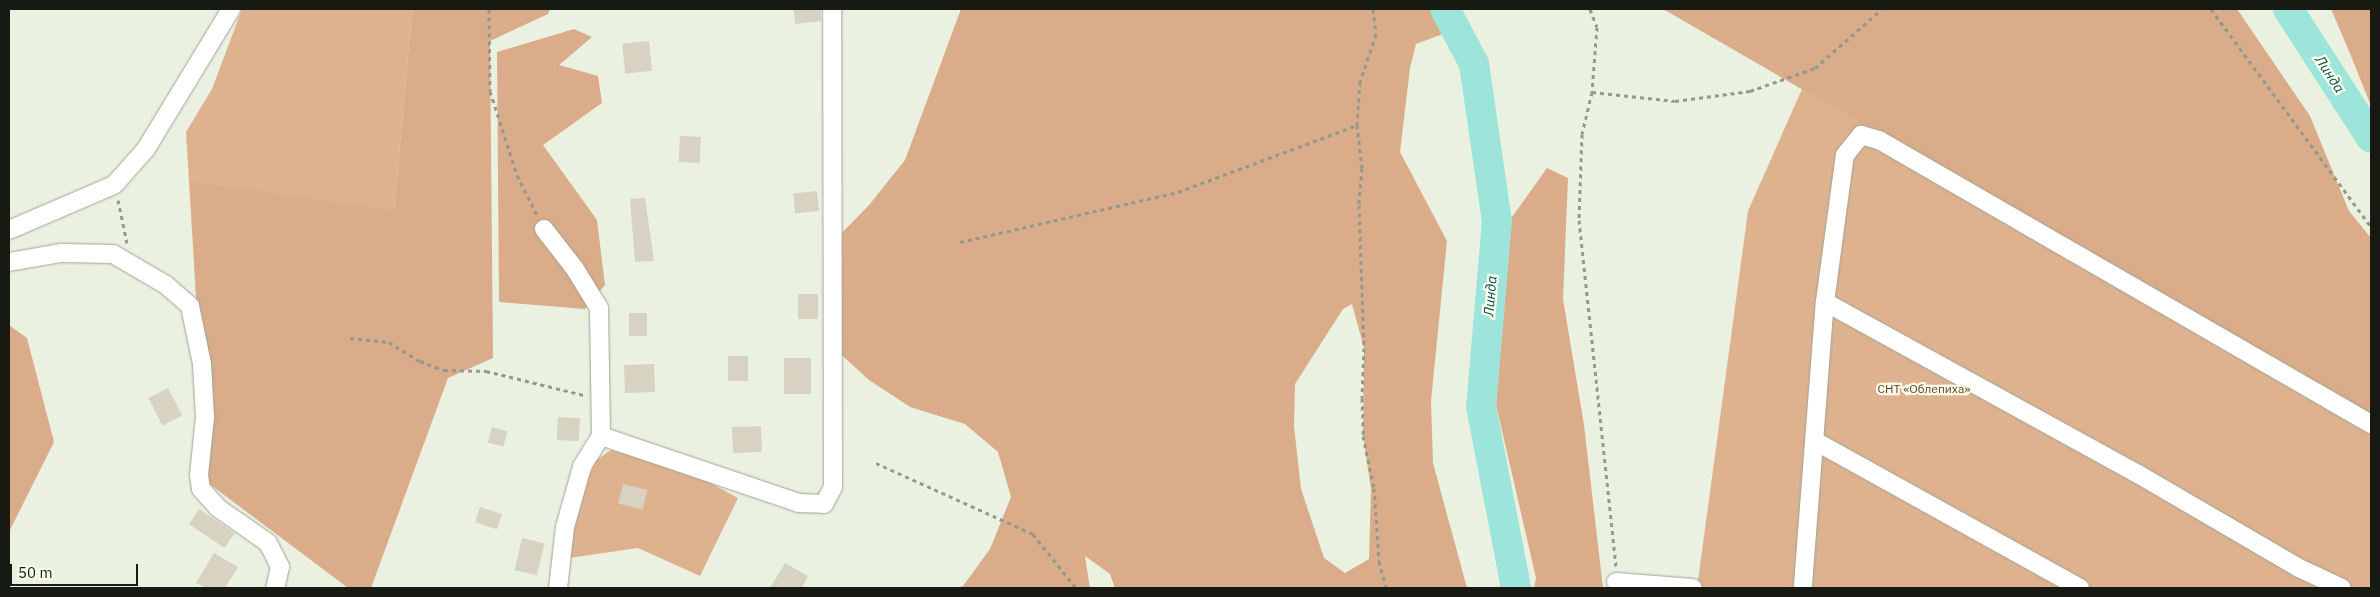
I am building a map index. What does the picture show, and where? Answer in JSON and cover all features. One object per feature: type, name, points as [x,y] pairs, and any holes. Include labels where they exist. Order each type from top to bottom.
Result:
[{"type":"street","points":[[9,230],[114,185],[146,149],[231,9]]},
{"type":"street","points":[[601,436],[799,503],[824,504],[833,487],[832,9]]},
{"type":"street","points":[[1805,587],[1825,302],[1845,154],[1861,135],[1879,140],[2371,424]]},
{"type":"street","points":[[544,229],[575,269],[599,308],[601,436],[582,467],[565,527],[558,588]]},
{"type":"street","points":[[9,262],[61,253],[113,254],[129,261],[166,285],[190,306],[202,364],[205,417],[199,476],[201,489],[218,508],[268,543],[280,567],[275,588]]},
{"type":"street","points":[[1825,302],[2138,474],[2299,568],[2342,588]]},
{"type":"street","points":[[1815,441],[2080,588]]},
{"type":"street","points":[[1616,582],[1693,588]]},
{"type":"path","points":[[489,9],[490,91],[517,175],[544,229]]},
{"type":"path","points":[[1373,9],[1376,34],[1361,76],[1357,125],[1362,168],[1359,205],[1363,436],[1374,488],[1379,561],[1386,588]]},
{"type":"path","points":[[1590,9],[1597,28],[1592,92],[1582,134],[1579,220],[1616,582]]},
{"type":"path","points":[[1592,92],[1675,101],[1750,91],[1815,68],[1882,9]]},
{"type":"path","points":[[2211,9],[2371,227]]},
{"type":"path","points":[[960,242],[1178,192],[1357,125]]},
{"type":"path","points":[[114,185],[129,261]]},
{"type":"path","points":[[350,338],[389,342],[420,361],[444,370],[486,371],[541,382],[600,403]]},
{"type":"path","points":[[876,463],[1033,534],[1076,588]]},
{"type":"green space","points":[[242,9],[412,9],[394,210],[207,482],[186,132],[212,89]]},
{"type":"green space","name":"СНТ «Облепиха»","points":[[1802,89],[2371,418],[2371,588],[1697,588],[1748,211]]},
{"type":"green space","points":[[611,450],[692,473],[738,498],[700,576],[638,548],[569,558],[571,522],[595,461]]},
{"type":"shaded area","points":[[412,9],[550,9],[548,14],[490,41],[493,358],[448,378],[371,588],[348,588],[207,482],[190,182],[394,210]]},
{"type":"shaded area","points":[[961,9],[1431,9],[1448,32],[1416,44],[1410,68],[1400,152],[1447,241],[1431,401],[1433,463],[1467,588],[1115,588],[1110,574],[1085,556],[1090,588],[956,588],[963,586],[990,549],[1011,497],[998,452],[965,424],[910,407],[869,380],[835,349],[832,243],[870,204],[905,160]],"holes":[[[1352,304],[1364,348],[1363,436],[1371,489],[1369,559],[1345,573],[1324,558],[1301,489],[1294,426],[1295,384],[1343,309]]]},
{"type":"shaded area","points":[[1663,9],[2237,9],[2310,116],[2349,211],[2371,238],[2371,418]]},
{"type":"shaded area","points":[[2331,9],[2371,9],[2371,106],[2351,56]]},
{"type":"shaded area","points":[[574,29],[592,37],[559,65],[598,76],[602,103],[543,145],[597,220],[605,285],[585,309],[499,302],[497,52]]},
{"type":"shaded area","points":[[1547,168],[1568,178],[1563,299],[1584,425],[1603,588],[1534,588],[1536,578],[1494,396],[1507,224]]},
{"type":"shaded area","points":[[9,325],[27,338],[54,442],[9,532]]},
{"type":"building","points":[[794,9],[821,9],[821,21],[795,24]]},
{"type":"building","points":[[649,41],[652,71],[625,74],[622,44]]},
{"type":"building","points":[[680,136],[701,137],[700,163],[679,162]]},
{"type":"building","points":[[817,191],[819,211],[795,213],[793,194]]},
{"type":"building","points":[[645,198],[654,261],[635,262],[630,199]]},
{"type":"building","points":[[798,294],[818,294],[818,319],[798,319]]},
{"type":"building","points":[[629,313],[647,313],[647,336],[629,336]]},
{"type":"building","points":[[728,356],[748,356],[748,381],[728,381]]},
{"type":"building","points":[[784,358],[811,358],[811,394],[784,394]]},
{"type":"building","points":[[654,364],[655,392],[625,393],[624,365]]},
{"type":"building","points":[[168,388],[182,416],[162,426],[148,398]]},
{"type":"building","points":[[558,417],[580,418],[579,441],[557,440]]},
{"type":"building","points":[[761,426],[762,452],[733,453],[732,427]]},
{"type":"building","points":[[492,427],[507,431],[503,447],[488,442]]},
{"type":"building","points":[[623,484],[647,490],[642,509],[618,503]]},
{"type":"building","points":[[480,507],[502,514],[497,529],[475,522]]},
{"type":"building","points":[[199,509],[235,533],[225,548],[189,524]]},
{"type":"building","points":[[522,538],[544,543],[537,575],[515,570]]},
{"type":"building","points":[[214,553],[238,567],[225,588],[207,588],[196,583]]},
{"type":"building","points":[[785,563],[808,576],[802,588],[770,588]]},
{"type":"waterway","name":"Линда","points":[[1445,9],[1474,64],[1497,221],[1481,406],[1516,588]]},
{"type":"waterway","name":"Линда","points":[[2288,9],[2371,138]]}]
